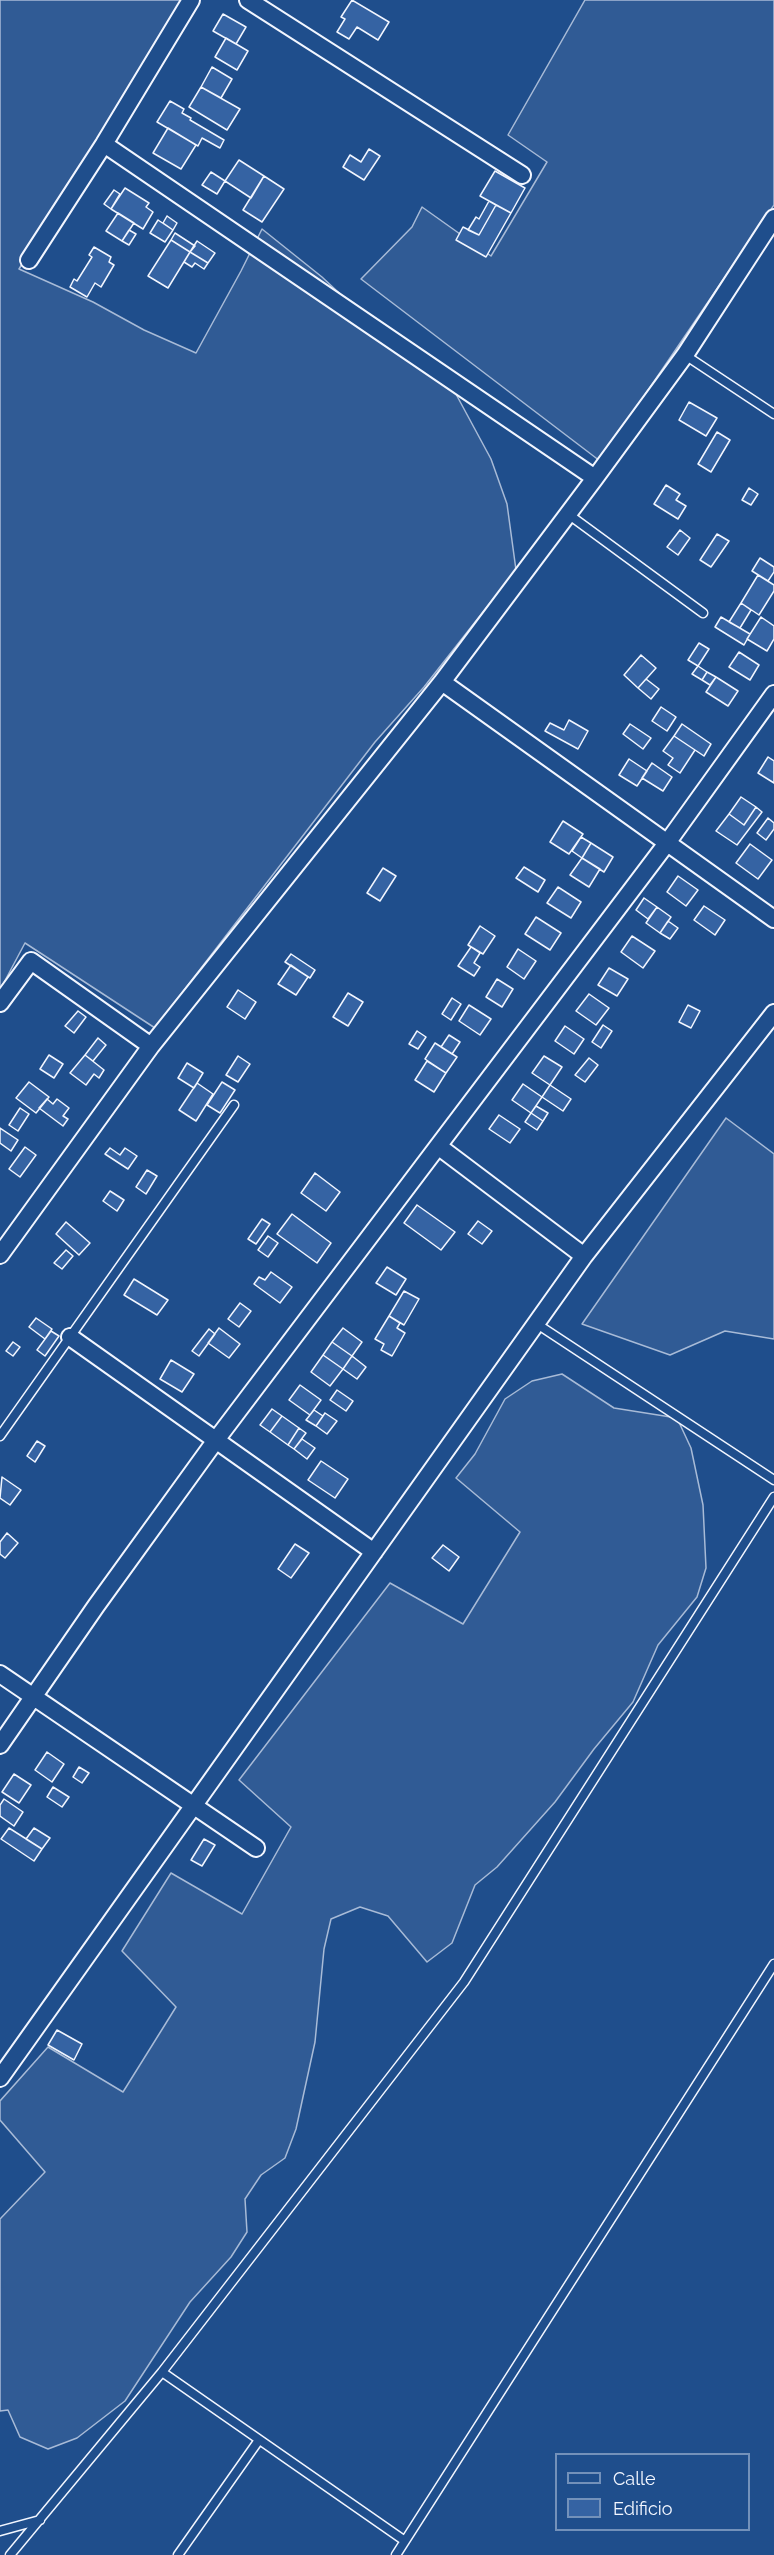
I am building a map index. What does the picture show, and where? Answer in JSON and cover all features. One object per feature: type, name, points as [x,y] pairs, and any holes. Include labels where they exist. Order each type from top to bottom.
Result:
[{"type":"street","points":[[29,260],[104,144],[191,0]]},
{"type":"street","points":[[248,0],[522,175]]},
{"type":"street","points":[[104,144],[596,478]]},
{"type":"street","points":[[0,1255],[151,1046],[442,682],[596,478],[685,355],[774,218]]},
{"type":"street","points":[[442,682],[774,919]]},
{"type":"street","points":[[0,1745],[96,1606],[216,1440],[667,843],[774,694]]},
{"type":"street","points":[[0,1003],[31,961],[151,1046]]},
{"type":"street","points":[[0,2078],[584,1256],[774,1013]]},
{"type":"street","points":[[438,1146],[584,1256]]},
{"type":"street","points":[[70,1336],[374,1552]]},
{"type":"street","points":[[0,1674],[256,1848]]},
{"type":"lane","points":[[685,355],[774,414]]},
{"type":"lane","points":[[568,514],[703,613]]},
{"type":"lane","points":[[0,1436],[234,1105]]},
{"type":"lane","points":[[537,1324],[774,1480]]},
{"type":"lane","points":[[10,2555],[162,2372],[464,1982],[774,1497]]},
{"type":"lane","points":[[396,2555],[774,1964]]},
{"type":"lane","points":[[162,2372],[405,2541]]},
{"type":"lane","points":[[178,2555],[259,2440]]},
{"type":"lane","points":[[0,2531],[40,2520]]},
{"type":"shaded area","points":[[0,0],[184,0],[19,269],[93,302],[144,330],[196,353],[262,229],[322,277],[369,321],[450,383],[491,459],[507,504],[516,570],[424,687],[375,742],[155,1028],[25,943],[0,990]]},
{"type":"shaded area","points":[[585,0],[774,0],[774,205],[600,461],[361,279],[412,227],[422,207],[491,256],[547,162],[508,135]]},
{"type":"shaded area","points":[[726,1118],[774,1154],[774,1339],[725,1331],[670,1355],[582,1324]]},
{"type":"shaded area","points":[[562,1374],[614,1408],[677,1418],[691,1448],[703,1505],[706,1568],[697,1597],[658,1645],[633,1702],[594,1749],[555,1802],[497,1867],[475,1885],[452,1943],[427,1962],[388,1916],[360,1907],[331,1919],[324,1949],[315,2042],[296,2129],[285,2158],[261,2175],[245,2199],[247,2232],[231,2257],[190,2302],[125,2401],[77,2438],[48,2449],[20,2437],[8,2410],[0,2411],[0,2219],[45,2172],[0,2120],[0,2101],[48,2047],[123,2092],[176,2007],[122,1951],[171,1873],[242,1914],[291,1827],[239,1780],[390,1583],[463,1624],[520,1532],[456,1478],[475,1454],[505,1399],[532,1381]]},
{"type":"building","points":[[352,0],[389,22],[378,40],[357,27],[349,39],[337,32],[345,19],[341,17]]},
{"type":"building","points":[[223,14],[246,27],[236,44],[213,31]]},
{"type":"building","points":[[226,38],[248,51],[237,70],[215,57]]},
{"type":"building","points":[[212,67],[232,79],[221,98],[201,87]]},
{"type":"building","points":[[201,87],[240,109],[227,130],[189,107]]},
{"type":"building","points":[[170,101],[184,109],[182,113],[191,118],[190,120],[224,140],[220,148],[202,138],[198,146],[157,122]]},
{"type":"building","points":[[168,128],[196,145],[181,169],[153,153]]},
{"type":"building","points":[[369,149],[380,156],[364,180],[343,167],[350,155],[361,162]]},
{"type":"building","points":[[239,160],[264,176],[251,198],[225,181]]},
{"type":"building","points":[[495,171],[525,188],[511,213],[480,196]]},
{"type":"building","points":[[211,172],[225,181],[217,194],[202,185]]},
{"type":"building","points":[[264,176],[284,189],[262,222],[243,210]]},
{"type":"building","points":[[125,188],[149,203],[146,207],[153,212],[143,229],[111,209]]},
{"type":"building","points":[[114,190],[120,194],[111,209],[104,204]]},
{"type":"building","points":[[489,201],[496,205],[479,235],[468,230],[476,217],[479,219]]},
{"type":"building","points":[[496,205],[511,213],[486,257],[456,240],[463,227],[479,235]]},
{"type":"building","points":[[118,213],[134,223],[122,241],[106,231]]},
{"type":"building","points":[[167,216],[177,223],[173,230],[163,223]]},
{"type":"building","points":[[158,220],[173,230],[165,242],[150,233]]},
{"type":"building","points":[[129,230],[136,234],[129,245],[122,241]]},
{"type":"building","points":[[175,233],[195,246],[190,252],[171,240]]},
{"type":"building","points":[[171,240],[190,252],[168,288],[148,276]]},
{"type":"building","points":[[197,241],[215,253],[208,263],[190,252]]},
{"type":"building","points":[[94,247],[111,257],[109,262],[114,265],[101,287],[95,283],[87,297],[70,287],[74,279],[77,281],[92,257],[89,255]]},
{"type":"building","points":[[190,252],[208,263],[204,269],[195,263],[192,267],[184,262]]},
{"type":"building","points":[[689,402],[717,418],[706,436],[679,420]]},
{"type":"building","points":[[717,432],[730,440],[711,472],[698,464]]},
{"type":"building","points":[[666,485],[680,494],[676,500],[686,506],[678,519],[654,504]]},
{"type":"building","points":[[749,488],[758,494],[751,505],[742,500]]},
{"type":"building","points":[[680,530],[690,538],[678,555],[667,547]]},
{"type":"building","points":[[717,534],[729,541],[711,567],[700,560]]},
{"type":"building","points":[[760,558],[774,567],[774,572],[768,581],[752,571]]},
{"type":"building","points":[[758,575],[774,585],[774,591],[759,615],[741,603]]},
{"type":"building","points":[[741,603],[751,610],[740,628],[729,622]]},
{"type":"building","points":[[721,617],[750,634],[744,645],[715,627]]},
{"type":"building","points":[[761,617],[774,626],[774,639],[767,651],[747,639]]},
{"type":"building","points":[[699,643],[709,649],[698,666],[688,660]]},
{"type":"building","points":[[739,652],[759,665],[750,680],[729,667]]},
{"type":"building","points":[[641,655],[656,668],[638,688],[624,675]]},
{"type":"building","points":[[698,666],[707,672],[702,680],[692,674]]},
{"type":"building","points":[[707,672],[716,677],[710,685],[702,680]]},
{"type":"building","points":[[716,677],[738,691],[728,706],[706,692]]},
{"type":"building","points":[[646,679],[659,689],[651,699],[638,688]]},
{"type":"building","points":[[661,707],[676,717],[667,731],[652,721]]},
{"type":"building","points":[[569,720],[588,731],[578,749],[545,731],[550,723],[564,730]]},
{"type":"building","points":[[630,724],[651,738],[643,749],[623,734]]},
{"type":"building","points":[[682,724],[711,744],[704,756],[674,736]]},
{"type":"building","points":[[674,736],[695,750],[680,773],[668,765],[673,758],[663,751]]},
{"type":"building","points":[[768,757],[774,761],[774,783],[758,773]]},
{"type":"building","points":[[629,759],[647,771],[637,786],[619,775]]},
{"type":"building","points":[[652,763],[672,777],[663,791],[642,778]]},
{"type":"building","points":[[741,797],[756,807],[744,825],[729,814]]},
{"type":"building","points":[[756,807],[762,812],[737,845],[716,831],[729,814],[744,825]]},
{"type":"building","points":[[768,818],[774,823],[774,829],[766,840],[757,833]]},
{"type":"building","points":[[563,821],[583,834],[569,854],[550,842]]},
{"type":"building","points":[[581,837],[591,843],[582,858],[572,851]]},
{"type":"building","points":[[591,843],[613,857],[604,872],[582,858]]},
{"type":"building","points":[[750,844],[772,860],[758,879],[736,863]]},
{"type":"building","points":[[582,858],[600,869],[589,887],[570,875]]},
{"type":"building","points":[[524,867],[545,880],[538,892],[516,878]]},
{"type":"building","points":[[383,868],[396,876],[380,901],[367,893]]},
{"type":"building","points":[[678,876],[698,890],[686,906],[667,892]]},
{"type":"building","points":[[558,887],[581,902],[571,918],[547,903]]},
{"type":"building","points":[[644,898],[657,907],[648,919],[636,910]]},
{"type":"building","points":[[704,906],[725,920],[715,935],[694,920]]},
{"type":"building","points":[[657,907],[671,917],[660,933],[646,923]]},
{"type":"building","points":[[536,917],[561,933],[550,950],[525,934]]},
{"type":"building","points":[[668,921],[678,928],[670,939],[660,933]]},
{"type":"building","points":[[480,926],[495,936],[483,954],[468,945]]},
{"type":"building","points":[[632,936],[655,951],[643,968],[621,952]]},
{"type":"building","points":[[471,947],[480,953],[474,963],[480,967],[474,976],[458,966]]},
{"type":"building","points":[[518,949],[536,961],[524,979],[507,967]]},
{"type":"building","points":[[291,954],[315,970],[310,978],[285,962]]},
{"type":"building","points":[[291,965],[308,977],[296,995],[278,984]]},
{"type":"building","points":[[609,968],[628,979],[617,996],[598,985]]},
{"type":"building","points":[[497,979],[513,989],[502,1007],[486,997]]},
{"type":"building","points":[[238,990],[256,1002],[245,1019],[227,1007]]},
{"type":"building","points":[[348,993],[363,1002],[348,1026],[333,1017]]},
{"type":"building","points":[[589,994],[609,1008],[596,1025],[576,1011]]},
{"type":"building","points":[[452,998],[461,1004],[451,1020],[442,1014]]},
{"type":"building","points":[[469,1005],[491,1019],[480,1035],[459,1021]]},
{"type":"building","points":[[688,1005],[700,1011],[691,1028],[679,1022]]},
{"type":"building","points":[[78,1011],[86,1017],[74,1033],[65,1026]]},
{"type":"building","points":[[603,1025],[612,1031],[601,1048],[592,1042]]},
{"type":"building","points":[[565,1026],[584,1039],[574,1054],[555,1041]]},
{"type":"building","points":[[417,1031],[426,1037],[418,1049],[409,1044]]},
{"type":"building","points":[[449,1035],[460,1042],[452,1054],[441,1047]]},
{"type":"building","points":[[98,1038],[106,1045],[93,1061],[85,1055]]},
{"type":"building","points":[[435,1043],[457,1057],[446,1073],[425,1059]]},
{"type":"building","points":[[49,1055],[63,1064],[54,1078],[40,1069]]},
{"type":"building","points":[[85,1055],[104,1070],[99,1078],[94,1074],[86,1085],[70,1073]]},
{"type":"building","points":[[238,1056],[250,1064],[238,1082],[226,1075]]},
{"type":"building","points":[[544,1056],[562,1067],[550,1085],[532,1073]]},
{"type":"building","points":[[589,1058],[598,1065],[585,1082],[575,1075]]},
{"type":"building","points":[[427,1061],[446,1073],[434,1092],[415,1080]]},
{"type":"building","points":[[187,1063],[203,1073],[194,1088],[178,1078]]},
{"type":"building","points":[[29,1082],[49,1097],[36,1113],[16,1098]]},
{"type":"building","points":[[222,1082],[235,1090],[220,1113],[207,1105]]},
{"type":"building","points":[[197,1083],[213,1094],[196,1121],[179,1110]]},
{"type":"building","points":[[523,1084],[542,1097],[531,1113],[512,1100]]},
{"type":"building","points":[[550,1085],[571,1099],[563,1111],[542,1097]]},
{"type":"building","points":[[47,1099],[53,1104],[57,1099],[69,1108],[63,1116],[68,1119],[63,1126],[39,1108]]},
{"type":"building","points":[[536,1106],[548,1113],[543,1121],[531,1113]]},
{"type":"building","points":[[20,1108],[29,1114],[18,1131],[9,1125]]},
{"type":"building","points":[[531,1113],[543,1121],[537,1130],[525,1122]]},
{"type":"building","points":[[499,1115],[520,1129],[510,1143],[489,1129]]},
{"type":"building","points":[[0,1128],[18,1140],[11,1151],[0,1143]]},
{"type":"building","points":[[25,1147],[36,1155],[20,1177],[9,1169]]},
{"type":"building","points":[[110,1148],[120,1155],[125,1148],[137,1156],[128,1169],[105,1154]]},
{"type":"building","points":[[147,1170],[157,1176],[146,1194],[136,1187]]},
{"type":"building","points":[[315,1173],[340,1192],[326,1211],[301,1193]]},
{"type":"building","points":[[110,1191],[124,1200],[117,1211],[103,1201]]},
{"type":"building","points":[[417,1205],[455,1232],[441,1250],[404,1223]]},
{"type":"building","points":[[292,1214],[331,1243],[317,1263],[277,1234]]},
{"type":"building","points":[[262,1219],[270,1224],[256,1244],[248,1239]]},
{"type":"building","points":[[478,1221],[492,1231],[482,1244],[468,1234]]},
{"type":"building","points":[[66,1222],[90,1243],[79,1255],[56,1234]]},
{"type":"building","points":[[268,1236],[278,1243],[268,1257],[258,1250]]},
{"type":"building","points":[[66,1250],[73,1256],[62,1269],[54,1263]]},
{"type":"building","points":[[387,1267],[406,1279],[396,1295],[376,1283]]},
{"type":"building","points":[[271,1272],[292,1287],[280,1303],[254,1284],[259,1277],[265,1280]]},
{"type":"building","points":[[134,1279],[168,1300],[157,1315],[124,1295]]},
{"type":"building","points":[[404,1291],[419,1299],[404,1325],[389,1316]]},
{"type":"building","points":[[240,1303],[251,1311],[239,1327],[228,1319]]},
{"type":"building","points":[[389,1316],[400,1323],[397,1328],[405,1333],[392,1356],[381,1350],[384,1344],[375,1339]]},
{"type":"building","points":[[36,1318],[52,1329],[45,1339],[29,1327]]},
{"type":"building","points":[[219,1328],[240,1344],[229,1358],[208,1343]]},
{"type":"building","points":[[343,1328],[362,1342],[352,1356],[332,1342]]},
{"type":"building","points":[[209,1329],[215,1334],[199,1356],[192,1351]]},
{"type":"building","points":[[51,1331],[59,1336],[45,1356],[37,1350]]},
{"type":"building","points":[[13,1342],[20,1347],[13,1356],[6,1351]]},
{"type":"building","points":[[332,1342],[352,1356],[343,1369],[323,1355]]},
{"type":"building","points":[[323,1355],[343,1369],[330,1386],[311,1372]]},
{"type":"building","points":[[352,1356],[366,1367],[357,1379],[343,1369]]},
{"type":"building","points":[[171,1360],[194,1374],[182,1392],[160,1379]]},
{"type":"building","points":[[300,1385],[321,1400],[310,1415],[289,1400]]},
{"type":"building","points":[[337,1390],[353,1401],[346,1411],[330,1400]]},
{"type":"building","points":[[272,1409],[282,1416],[270,1432],[260,1425]]},
{"type":"building","points":[[314,1410],[323,1416],[316,1426],[306,1420]]},
{"type":"building","points":[[325,1413],[337,1421],[327,1434],[316,1426]]},
{"type":"building","points":[[282,1416],[299,1428],[288,1445],[270,1432]]},
{"type":"building","points":[[299,1428],[306,1433],[294,1449],[288,1445]]},
{"type":"building","points":[[302,1439],[315,1448],[307,1459],[294,1449]]},
{"type":"building","points":[[37,1441],[45,1446],[35,1462],[27,1456]]},
{"type":"building","points":[[321,1461],[348,1479],[335,1498],[308,1480]]},
{"type":"building","points":[[2,1477],[21,1490],[10,1505],[0,1498]]},
{"type":"building","points":[[7,1533],[18,1543],[5,1558],[0,1554],[0,1542]]},
{"type":"building","points":[[295,1544],[309,1553],[291,1578],[278,1569]]},
{"type":"building","points":[[443,1545],[459,1557],[449,1571],[432,1558]]},
{"type":"building","points":[[47,1752],[64,1764],[52,1782],[35,1770]]},
{"type":"building","points":[[79,1767],[89,1773],[82,1783],[73,1777]]},
{"type":"building","points":[[14,1774],[31,1785],[19,1803],[2,1792]]},
{"type":"building","points":[[53,1787],[69,1797],[62,1807],[47,1797]]},
{"type":"building","points":[[4,1799],[23,1812],[14,1826],[0,1816],[0,1805]]},
{"type":"building","points":[[9,1828],[42,1849],[34,1861],[1,1839]]},
{"type":"building","points":[[34,1828],[50,1838],[42,1849],[26,1839]]},
{"type":"building","points":[[204,1839],[215,1845],[202,1866],[191,1860]]},
{"type":"building","points":[[57,2030],[82,2044],[74,2060],[48,2045]]}]
